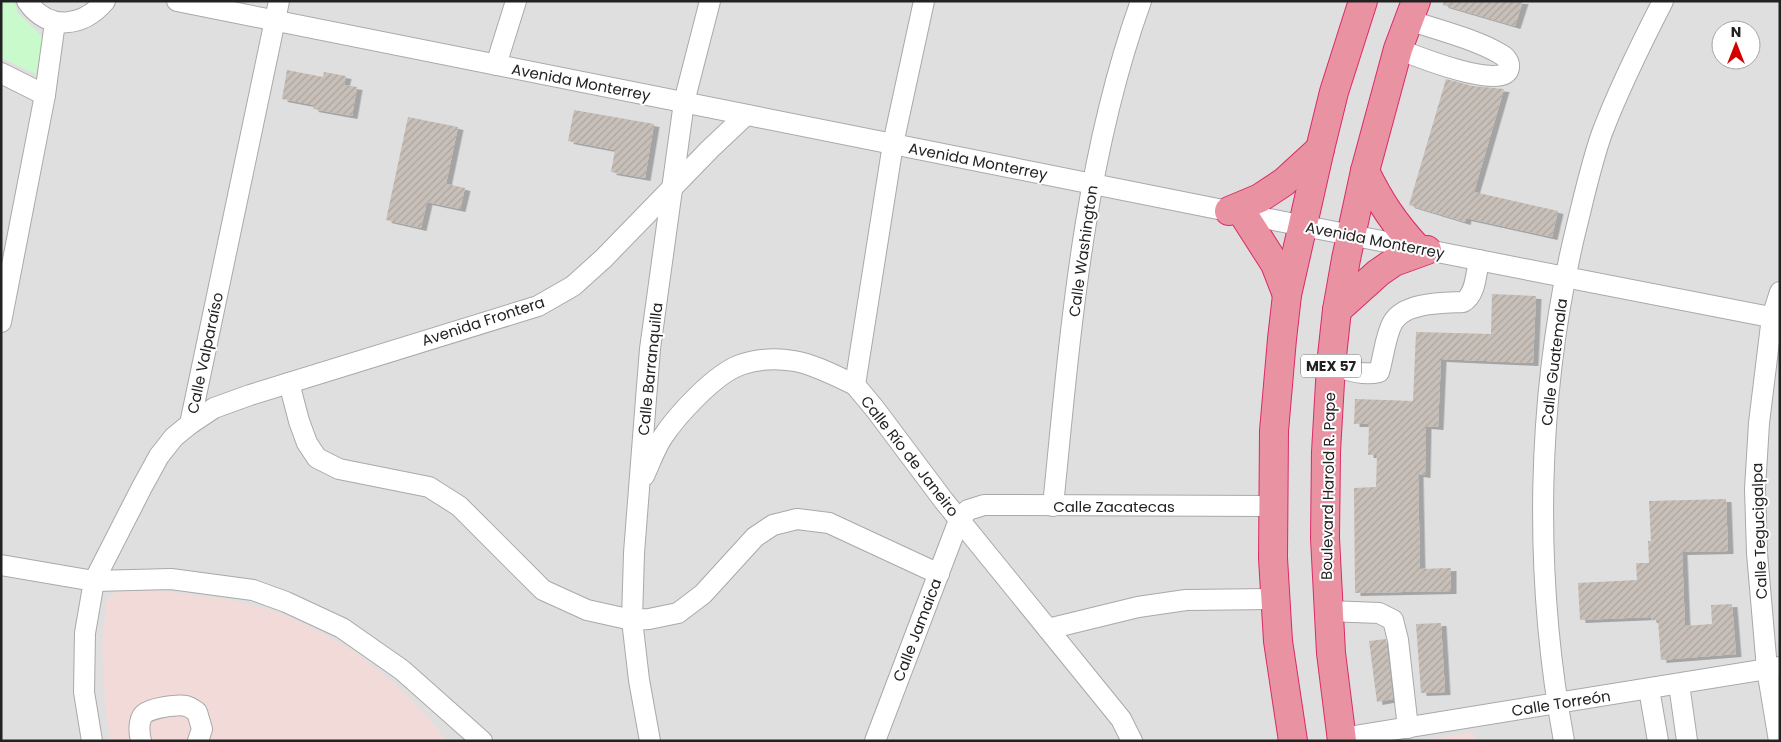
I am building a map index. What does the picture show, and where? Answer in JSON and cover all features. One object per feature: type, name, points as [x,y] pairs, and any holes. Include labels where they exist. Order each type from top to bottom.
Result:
[{"type":"highway","name":"MEX 57","points":[[1293,741],[1278,641],[1274,599],[1274,431],[1287,295],[1334,92],[1363,1]]},
{"type":"highway","name":"Boulevard Harold R. Pape","points":[[1342,740],[1328,611],[1326,500],[1331,365],[1337,310],[1365,172],[1398,49],[1412,11]]},
{"type":"highway","points":[[1287,295],[1275,264],[1236,212],[1284,182],[1320,149]]},
{"type":"highway","points":[[1337,310],[1378,273],[1394,262],[1422,249],[1401,231],[1381,203],[1365,172]]},
{"type":"street","points":[[26,1],[31,8],[42,16],[55,22],[69,23],[83,19],[96,12],[105,1]]},
{"type":"street","name":"Avenida Monterrey","points":[[177,1],[1302,226],[1776,318]]},
{"type":"street","name":"Calle Valparaíso","points":[[92,741],[84,692],[85,633],[94,581],[159,456],[174,438],[190,424],[279,1]]},
{"type":"street","points":[[496,65],[516,1]]},
{"type":"street","name":"Calle Barranquilla","points":[[650,741],[639,680],[632,620],[639,484],[650,349],[684,102],[710,1]]},
{"type":"street","name":"Calle Río de Janeiro","points":[[924,1],[893,144],[854,384],[959,520],[1121,719],[1132,741]]},
{"type":"street","name":"Calle Washington","points":[[1053,506],[1069,346],[1092,184],[1111,95],[1141,1]]},
{"type":"street","name":"Calle Guatemala","points":[[1564,741],[1549,642],[1544,535],[1545,451],[1548,404],[1564,277],[1602,134],[1634,59],[1663,1]]},
{"type":"street","points":[[1398,49],[1463,72],[1498,77],[1506,73],[1509,68],[1509,63],[1504,56],[1412,11]]},
{"type":"street","points":[[1,322],[8,246],[45,94],[55,22]]},
{"type":"street","points":[[1,73],[45,94]]},
{"type":"street","name":"Avenida Frontera","points":[[190,424],[214,408],[289,382],[538,306],[573,286],[604,258],[710,149],[746,115]]},
{"type":"street","points":[[1331,365],[1362,373],[1372,374],[1379,372],[1390,328],[1394,320],[1413,308],[1426,304],[1463,302],[1468,299],[1473,290],[1479,260]]},
{"type":"street","name":"Calle Tegucigalpa","points":[[1779,741],[1773,668],[1757,553],[1755,490],[1759,423],[1780,292]]},
{"type":"street","points":[[639,484],[662,438],[686,408],[715,380],[740,365],[769,359],[795,361],[854,384]]},
{"type":"street","points":[[289,382],[307,443],[317,458],[339,469],[429,487],[459,506],[543,590],[587,610],[632,620],[649,619],[678,613],[703,594],[754,537],[774,525],[797,519],[829,523],[939,574]]},
{"type":"street","name":"Calle Zacatecas","points":[[959,520],[968,510],[984,505],[1273,506]]},
{"type":"street","name":"Calle Jamaica","points":[[875,741],[959,520]]},
{"type":"street","points":[[1,565],[94,581],[171,579],[252,590],[286,602],[342,628],[402,670],[482,741]]},
{"type":"street","points":[[1048,629],[1138,607],[1186,600],[1274,599]]},
{"type":"street","points":[[1328,611],[1379,613],[1393,620],[1398,640],[1408,728]]},
{"type":"street","name":"Calle Torreón","points":[[1342,740],[1773,668]]},
{"type":"street","points":[[1678,684],[1687,741]]},
{"type":"street","points":[[1649,688],[1658,741]]},
{"type":"street","points":[[141,741],[140,720],[144,713],[152,708],[181,706],[192,708],[200,718],[202,729],[198,741]]},
{"type":"shaded area","points":[[1,1],[1780,1],[1780,741],[1,741]]},
{"type":"shaded area","points":[[142,588],[226,599],[265,608],[297,620],[354,651],[397,686],[427,716],[447,741],[110,741],[105,702],[102,645],[107,600],[116,591]]},
{"type":"shaded area","points":[[1473,732],[1475,741],[1420,741]]},
{"type":"green space","points":[[1,1],[14,1],[18,13],[43,37],[36,74],[1,58]]},
{"type":"building","points":[[1444,1],[1523,1],[1515,26],[1443,5]]},
{"type":"building","points":[[287,70],[323,77],[324,72],[346,76],[344,85],[357,87],[352,116],[313,109],[314,105],[282,99]]},
{"type":"building","points":[[1446,79],[1473,86],[1504,89],[1474,192],[1558,211],[1552,237],[1466,218],[1465,222],[1409,205]]},
{"type":"building","points":[[574,110],[654,124],[645,178],[611,172],[615,150],[568,141]]},
{"type":"building","points":[[408,117],[458,127],[446,184],[465,188],[460,209],[427,202],[421,228],[386,220]]},
{"type":"building","points":[[1492,294],[1536,296],[1533,363],[1441,359],[1438,427],[1426,426],[1425,475],[1418,474],[1420,569],[1451,568],[1451,591],[1355,593],[1354,488],[1376,487],[1377,455],[1368,455],[1369,424],[1354,424],[1355,399],[1413,401],[1416,332],[1491,334]]},
{"type":"building","points":[[1726,499],[1728,551],[1682,552],[1685,626],[1712,624],[1711,605],[1732,604],[1736,654],[1661,660],[1658,620],[1651,620],[1651,617],[1580,620],[1578,583],[1637,580],[1636,563],[1649,563],[1648,541],[1651,541],[1649,501]]},
{"type":"building","points":[[1441,623],[1445,692],[1421,693],[1416,624]]},
{"type":"building","points":[[1386,639],[1393,699],[1377,702],[1369,641]]}]
